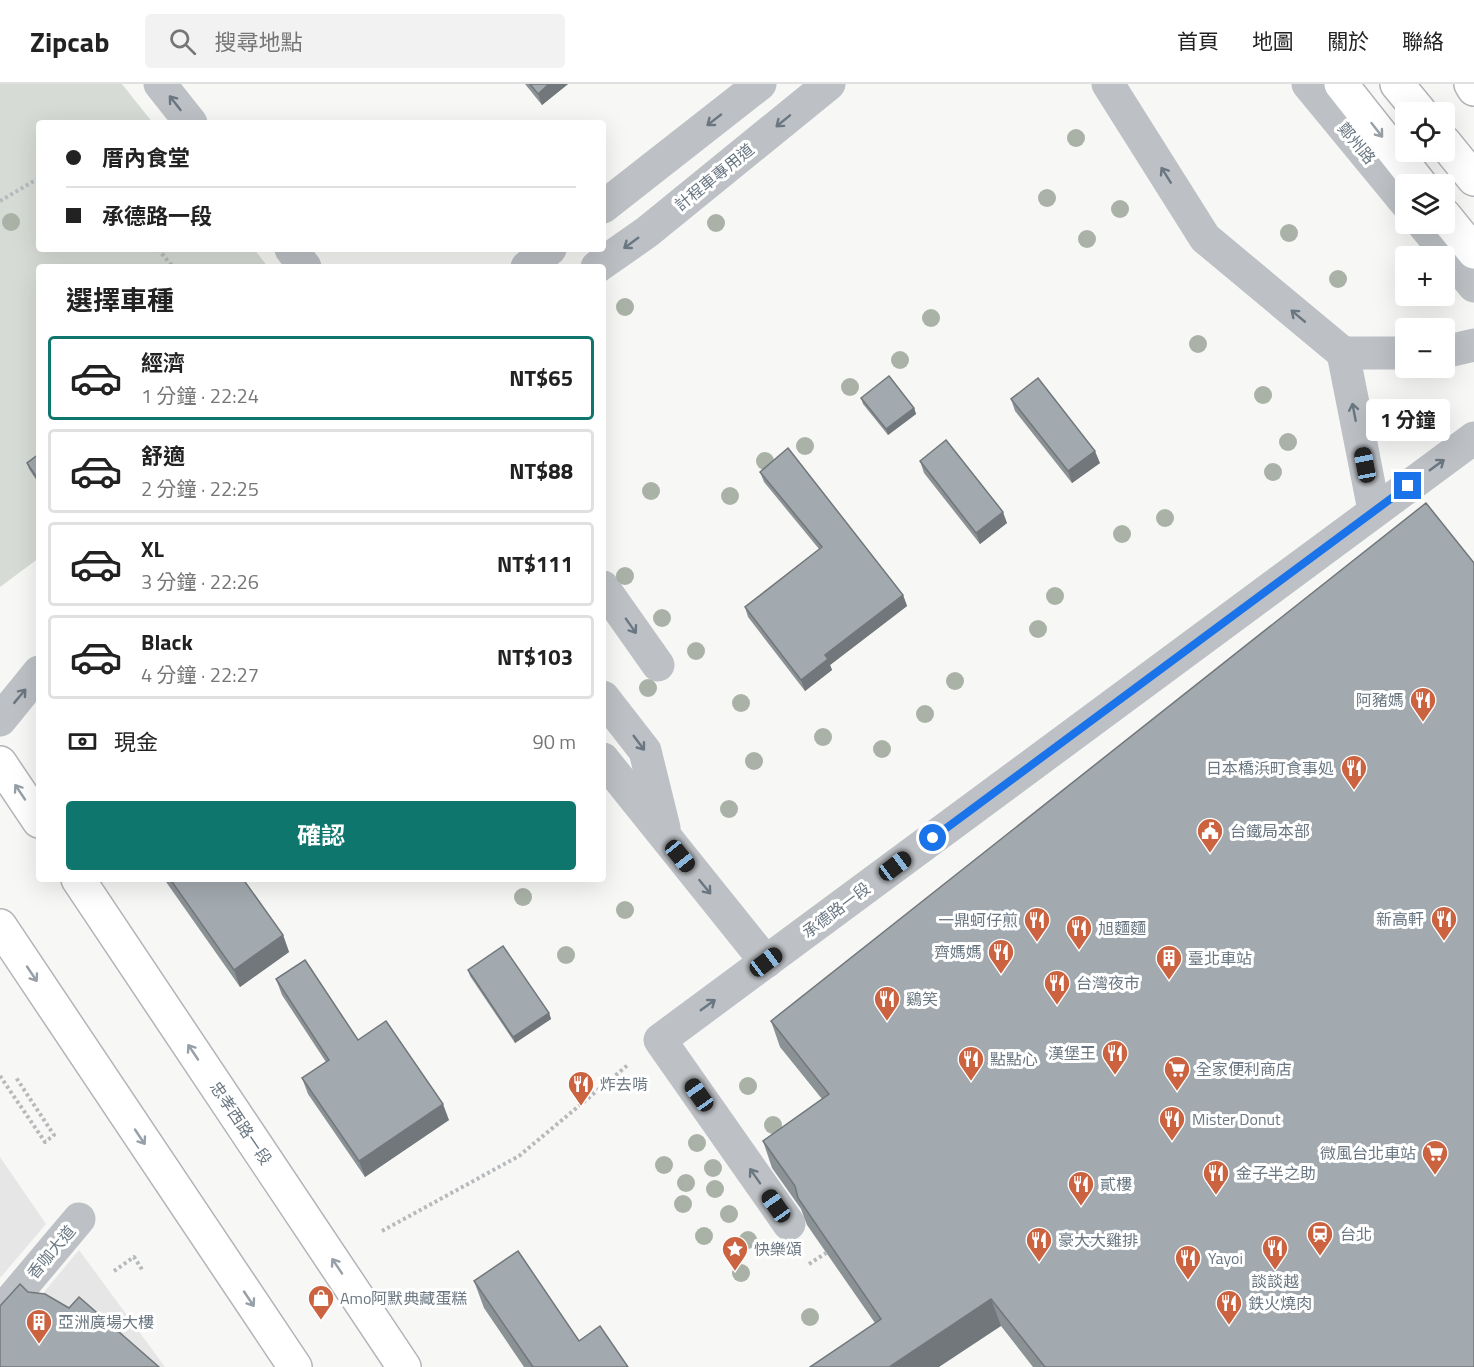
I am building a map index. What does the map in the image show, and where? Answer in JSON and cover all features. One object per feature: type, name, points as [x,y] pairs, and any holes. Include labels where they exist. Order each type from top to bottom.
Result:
[{"type":"main road","points":[[1341,84],[1412,174]]},
{"type":"main road","points":[[1397,84],[1412,102]]},
{"type":"main road","points":[[1471,84],[1474,88]]},
{"type":"main road","points":[[1455,156],[1474,179]]},
{"type":"main road","points":[[1455,229],[1474,252]]},
{"type":"main road","points":[[0,763],[36,817]]},
{"type":"main road","name":"忠孝西路一段","points":[[80,882],[404,1367]]},
{"type":"main road","points":[[0,926],[295,1367]]},
{"type":"street","points":[[160,84],[189,120]]},
{"type":"street","points":[[606,205],[760,84]]},
{"type":"street","name":"計程車專用道","points":[[601,264],[647,232],[829,84]]},
{"type":"street","points":[[1108,84],[1205,237],[1343,353],[1374,510]]},
{"type":"street","name":"鄭州路","points":[[1308,84],[1395,190]]},
{"type":"street","points":[[1431,234],[1474,286]]},
{"type":"street","points":[[293,252],[303,264]]},
{"type":"street","points":[[531,264],[546,252]]},
{"type":"street","points":[[1455,349],[1474,345]]},
{"type":"street","points":[[1343,353],[1395,353]]},
{"type":"street","name":"承德路一段","points":[[660,1040],[1474,438]]},
{"type":"street","points":[[606,591],[658,664]]},
{"type":"street","points":[[0,720],[36,676]]},
{"type":"street","points":[[606,701],[645,751],[666,839]]},
{"type":"street","points":[[606,763],[766,962]]},
{"type":"street","points":[[660,1040],[789,1224]]},
{"type":"street","name":"香咖大道","points":[[0,1313],[79,1219]]},
{"type":"path","points":[[0,201],[36,180]]},
{"type":"path","points":[[160,252],[170,264]]},
{"type":"path","points":[[382,1231],[519,1156],[660,1040]]},
{"type":"path","points":[[0,1076],[45,1142],[54,1135],[15,1076]]},
{"type":"path","points":[[809,1264],[826,1253]]},
{"type":"path","points":[[114,1271],[134,1257],[143,1271]]},
{"type":"shaded area","points":[[0,84],[122,84],[151,120],[36,120],[36,252],[256,252],[266,264],[36,264],[36,560],[0,587]]},
{"type":"shaded area","points":[[0,1157],[46,1224],[0,1278]]},
{"type":"shaded area","name":"亞洲廣場大樓","points":[[79,1250],[165,1367],[0,1367],[0,1345]]},
{"type":"building","points":[[530,84],[549,84],[538,94]]},
{"type":"building","points":[[889,376],[914,408],[886,429],[861,398]]},
{"type":"building","points":[[1038,378],[1095,451],[1068,471],[1011,399]]},
{"type":"building","points":[[946,440],[1003,512],[976,533],[920,461]]},
{"type":"building","points":[[788,448],[903,595],[825,655],[828,659],[801,680],[745,607],[822,547],[760,472]]},
{"type":"building","points":[[36,456],[36,476],[27,463]]},
{"type":"building","name":"臺北車站","points":[[1426,503],[1474,563],[1474,1367],[1045,1367],[991,1299],[889,1367],[810,1367],[881,1319],[798,1198],[795,1186],[763,1141],[829,1094],[771,1021]]},
{"type":"building","points":[[172,882],[245,882],[283,935],[234,970]]},
{"type":"building","points":[[503,946],[549,1013],[513,1037],[468,970]]},
{"type":"building","points":[[305,960],[358,1040],[386,1021],[443,1104],[359,1161],[302,1078],[329,1060],[276,979]]},
{"type":"building","points":[[518,1251],[579,1341],[600,1326],[628,1367],[533,1367],[474,1281]]},
{"type":"building","name":"亞洲廣場大樓","points":[[20,1284],[28,1292],[45,1294],[69,1308],[79,1297],[159,1367],[0,1367],[0,1306]]},
{"type":"place","name":"阿豬媽","points":[[1423,723]]},
{"type":"place","name":"日本橋浜町食事処","points":[[1354,791]]},
{"type":"place","name":"台鐵局本部","points":[[1210,854]]},
{"type":"place","name":"新高軒","points":[[1444,942]]},
{"type":"place","name":"一鼎蚵仔煎","points":[[1037,943]]},
{"type":"place","name":"旭麵麵","points":[[1079,951]]},
{"type":"place","name":"齊媽媽","points":[[1001,975]]},
{"type":"place","name":"臺北車站","points":[[1169,981]]},
{"type":"place","name":"台灣夜市","points":[[1057,1006]]},
{"type":"place","name":"鷄笑","points":[[887,1022]]},
{"type":"place","name":"漢堡王","points":[[1115,1076]]},
{"type":"place","name":"點點心","points":[[971,1082]]},
{"type":"place","name":"全家便利商店","points":[[1177,1092]]},
{"type":"place","name":"炸去啃","points":[[581,1107]]},
{"type":"place","name":"Mister Donut","points":[[1172,1142]]},
{"type":"place","name":"微風台北車站","points":[[1435,1176]]},
{"type":"place","name":"金子半之助","points":[[1216,1196]]},
{"type":"place","name":"貳樓","points":[[1081,1207]]},
{"type":"place","name":"台北","points":[[1320,1257]]},
{"type":"place","name":"豪大大雞排","points":[[1039,1263]]},
{"type":"place","name":"談談越","points":[[1275,1271]]},
{"type":"place","name":"快樂頌","points":[[735,1272]]},
{"type":"place","name":"Yayoi","points":[[1188,1281]]},
{"type":"place","name":"Amo阿默典藏蛋糕","points":[[321,1321]]},
{"type":"place","name":"鉄火燒肉","points":[[1229,1326]]},
{"type":"place","name":"亞洲廣場大樓","points":[[39,1345]]},
{"type":"route","points":[[933,838],[1408,486]]}]
